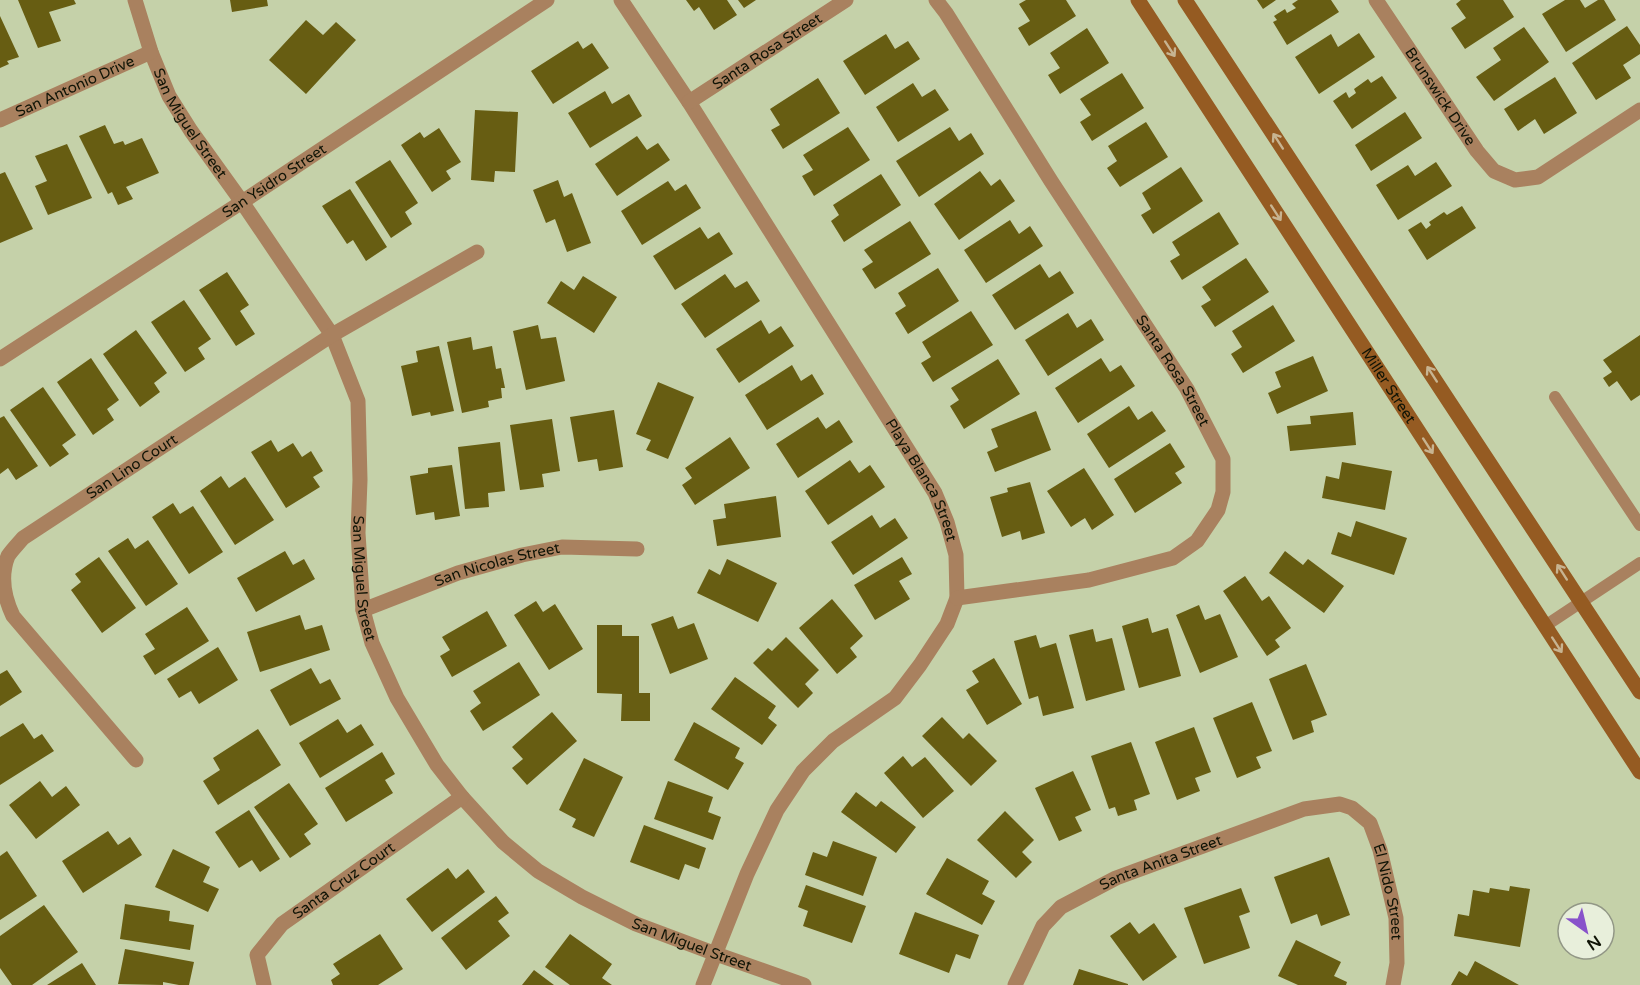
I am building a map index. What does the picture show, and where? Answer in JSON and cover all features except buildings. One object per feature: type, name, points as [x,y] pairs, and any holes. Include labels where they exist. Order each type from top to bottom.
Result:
[{"type":"street","name":"San Miguel Street","points":[[135,0],[151,52],[174,105],[332,335],[358,401],[360,480],[358,533],[363,610],[372,643],[396,698],[437,765],[462,797],[503,842],[538,871],[582,897],[636,924],[804,985]]},
{"type":"street","name":"San Ysidro Street","points":[[0,359],[547,0]]},
{"type":"street","name":"Playa Blanca Street","points":[[621,0],[689,102],[935,493],[947,522],[956,555],[957,598],[947,624],[895,698],[833,741],[803,771],[777,810],[747,874],[703,985]]},
{"type":"street","name":"Santa Rosa Street","points":[[689,102],[846,0]]},
{"type":"street","name":"Santa Rosa Street","points":[[936,0],[1187,389],[1223,459],[1224,492],[1218,510],[1197,542],[1173,558],[1089,580],[957,598]]},
{"type":"street","name":"Miller Street","points":[[1138,0],[1640,772]]},
{"type":"street","points":[[1185,0],[1640,692]]},
{"type":"street","name":"Brunswick Drive","points":[[1376,0],[1477,151],[1494,171],[1515,180],[1538,177],[1640,110]]},
{"type":"street","name":"San Antonio Drive","points":[[0,120],[151,52]]},
{"type":"street","name":"San Lino Court","points":[[136,760],[13,616],[3,595],[0,576],[6,557],[23,538],[332,335],[477,252]]},
{"type":"street","name":"San Nicolas Street","points":[[363,610],[458,573],[522,555],[562,547],[637,549]]},
{"type":"street","name":"Santa Cruz Court","points":[[264,985],[257,955],[282,924],[462,797]]},
{"type":"street","name":"Santa Anita Street","points":[[1015,985],[1042,926],[1061,907],[1116,878],[1304,809],[1340,804],[1352,808]]},
{"type":"street","name":"El Nido Street","points":[[1352,808],[1370,824],[1380,849],[1395,918],[1397,963],[1393,985]]},
{"type":"lane","points":[[1555,397],[1640,525]]},
{"type":"lane","points":[[1545,626],[1640,563]]}]
